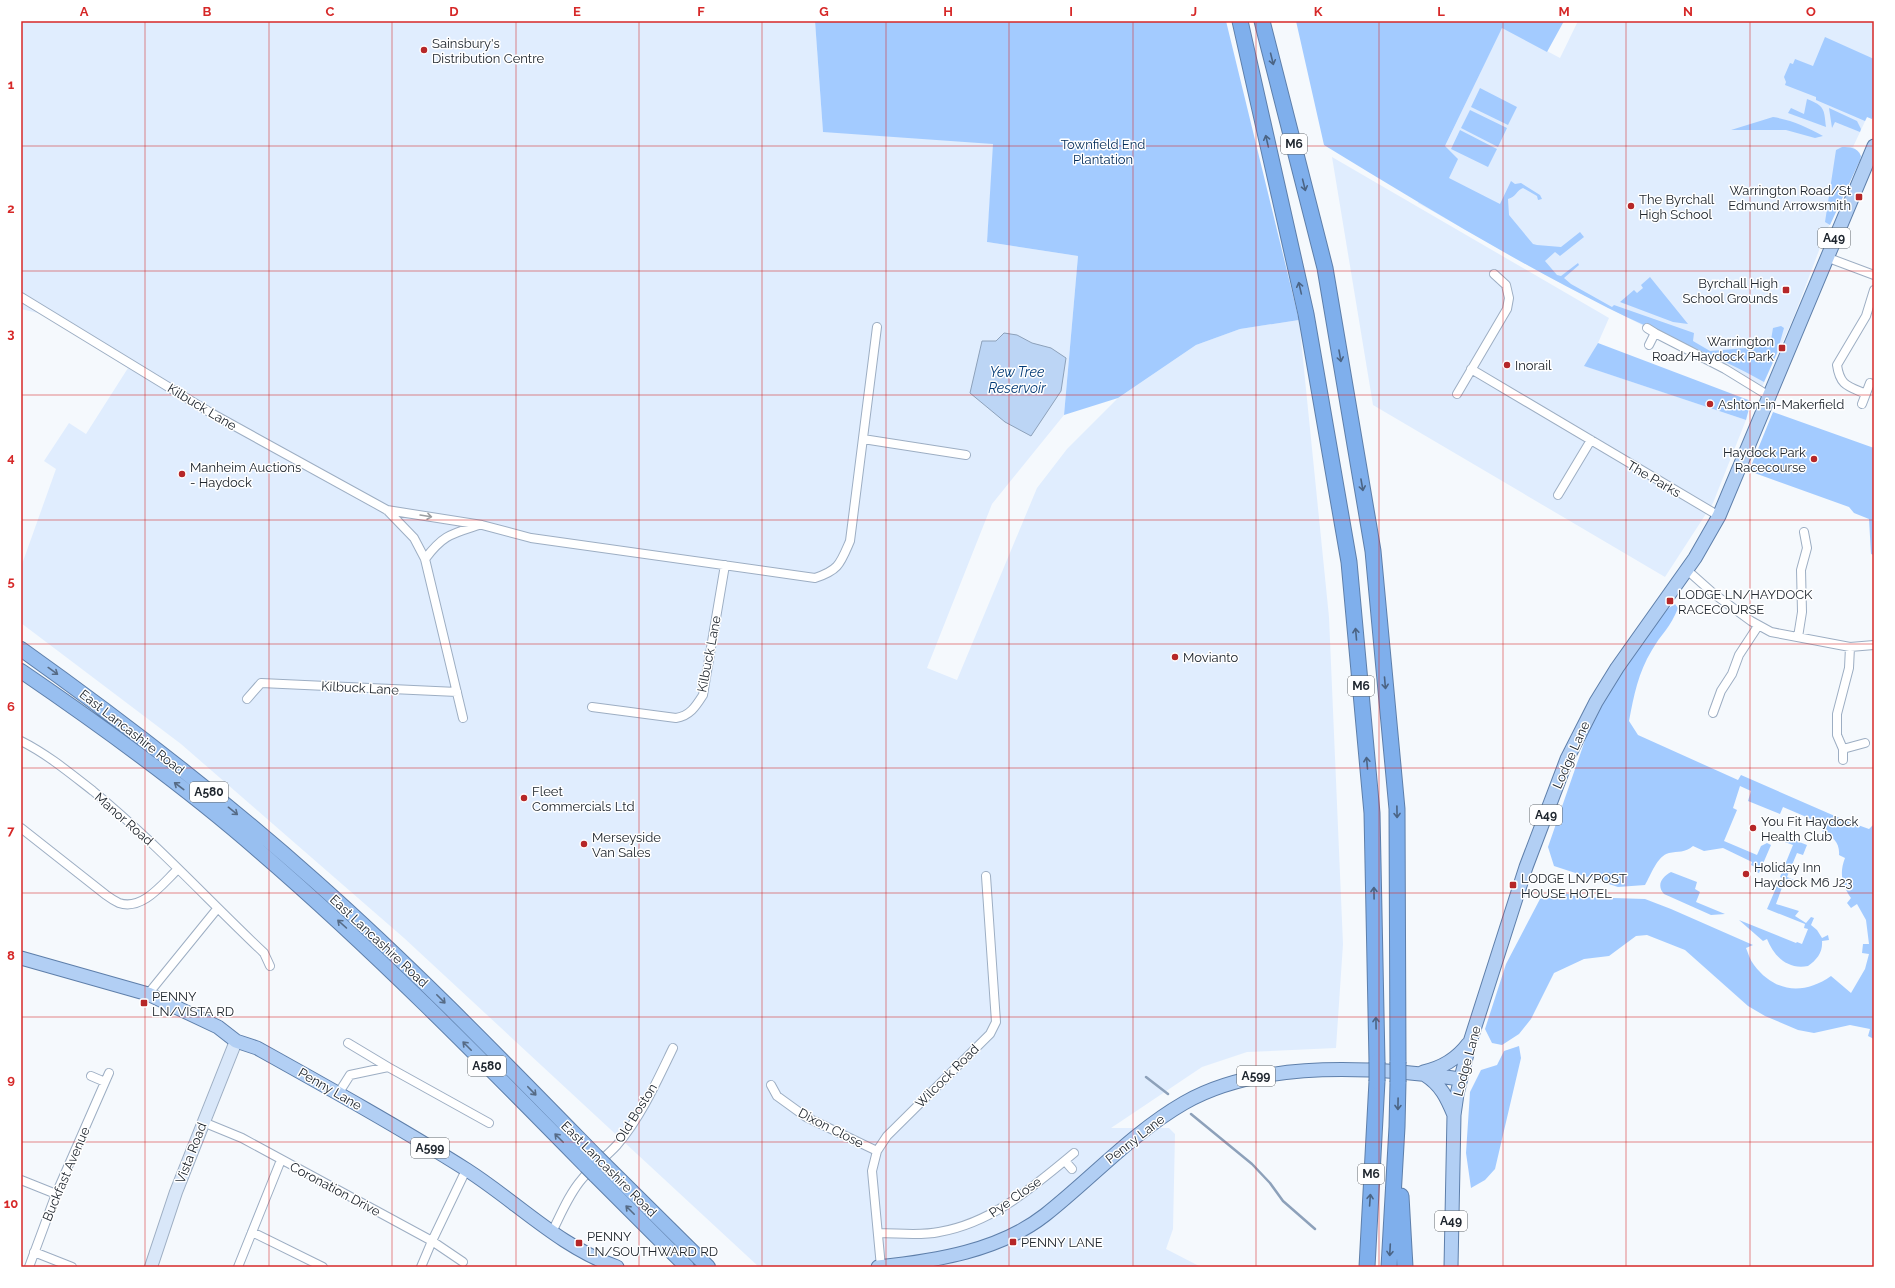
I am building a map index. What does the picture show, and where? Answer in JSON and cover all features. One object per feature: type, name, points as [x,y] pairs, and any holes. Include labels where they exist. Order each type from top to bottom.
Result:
[{"type":"highway","name":"M6","points":[[1240,21],[1306,314],[1349,562],[1372,813],[1377,1081],[1367,1267]]},
{"type":"highway","name":"M6","points":[[1262,21],[1325,268],[1373,551],[1397,809],[1398,1082],[1389,1267]]},
{"type":"highway","name":"East Lancashire Road","points":[[21,649],[121,722],[255,829],[387,947],[596,1165],[688,1267]]},
{"type":"highway","name":"East Lancashire Road","points":[[21,671],[112,735],[192,795],[258,850],[371,951],[596,1165],[708,1267]]},
{"type":"highway","points":[[1397,1127],[1404,1267]]},
{"type":"highway","points":[[1359,1267],[1369,1219]]},
{"type":"main road","name":"A49","points":[[1769,396],[1826,257],[1874,146]]},
{"type":"main road","name":"Lodge Lane","points":[[1451,1267],[1454,1115],[1460,1079],[1470,1042],[1526,867],[1567,759],[1596,702],[1617,668],[1687,570],[1704,543],[1718,516],[1769,396]]},
{"type":"main road","name":"Penny Lane","points":[[21,958],[148,994],[218,1026],[236,1041],[257,1048],[466,1170],[552,1232],[584,1253],[617,1267]]},
{"type":"main road","name":"Vista Road","points":[[151,1267],[176,1192],[236,1041]]},
{"type":"main road","name":"A599","points":[[1418,1073],[1434,1070],[1450,1062],[1470,1042]]},
{"type":"main road","name":"Penny Lane","points":[[880,1267],[962,1253],[1014,1234],[1044,1216],[1149,1125],[1185,1102],[1221,1086],[1256,1076],[1298,1071],[1418,1073],[1460,1079]]},
{"type":"main road","points":[[1418,1073],[1432,1079],[1438,1084],[1446,1096],[1454,1115]]},
{"type":"street","points":[[1826,257],[1874,275]]},
{"type":"street","points":[[1458,394],[1509,304],[1506,285],[1494,274]]},
{"type":"street","points":[[1866,394],[1849,387],[1839,378],[1836,365],[1866,316],[1874,290]]},
{"type":"street","name":"Kilbuck Lane","points":[[21,297],[211,413],[387,510],[414,538],[425,559],[463,718]]},
{"type":"street","name":"Kilbuck Lane","points":[[387,510],[482,524],[531,538],[815,578],[831,573],[840,563],[850,541],[877,327]]},
{"type":"street","points":[[1647,328],[1725,369],[1769,396]]},
{"type":"street","points":[[1649,345],[1655,333]]},
{"type":"street","name":"The Parks","points":[[1471,370],[1718,516]]},
{"type":"street","points":[[1862,404],[1870,384]]},
{"type":"street","points":[[863,439],[966,455]]},
{"type":"street","points":[[1558,495],[1591,440]]},
{"type":"street","points":[[425,559],[437,543],[448,535],[482,524]]},
{"type":"street","points":[[1798,637],[1802,612],[1802,570],[1807,548],[1804,532]]},
{"type":"street","name":"Kilbuck Lane","points":[[592,707],[676,718],[688,714],[697,705],[703,695],[724,565]]},
{"type":"street","points":[[1687,570],[1714,594],[1758,626],[1771,632],[1850,647],[1874,645]]},
{"type":"street","points":[[1713,713],[1720,691],[1732,674],[1739,655],[1758,626]]},
{"type":"street","points":[[1843,760],[1844,749],[1838,735],[1836,714],[1849,668],[1850,647]]},
{"type":"street","name":"Kilbuck Lane","points":[[247,700],[261,683],[457,692]]},
{"type":"street","name":"Manor Road","points":[[21,741],[51,759],[101,798],[145,836],[217,909],[264,953],[270,966]]},
{"type":"street","points":[[1844,749],[1865,743]]},
{"type":"street","points":[[21,828],[106,895],[120,903],[135,903],[150,897],[178,869]]},
{"type":"street","name":"Wilcock Road","points":[[880,1267],[872,1171],[877,1151],[887,1136],[990,1034],[996,1022],[986,876]]},
{"type":"street","points":[[148,994],[217,909]]},
{"type":"street","points":[[348,1043],[489,1123]]},
{"type":"street","name":"Old Boston","points":[[552,1232],[578,1183],[616,1146],[629,1129],[655,1086],[673,1048]]},
{"type":"street","points":[[338,1094],[350,1074],[388,1067]]},
{"type":"street","name":"Buckfast Avenue","points":[[29,1267],[56,1194],[109,1073]]},
{"type":"street","points":[[91,1076],[105,1082]]},
{"type":"street","name":"Dixon Close","points":[[771,1085],[777,1096],[806,1117],[877,1151]]},
{"type":"street","name":"Coronation Drive","points":[[203,1122],[242,1138],[432,1241],[463,1262]]},
{"type":"street","name":"Pye Close","points":[[878,1233],[938,1232],[984,1219],[1015,1200],[1074,1153]]},
{"type":"street","points":[[238,1267],[281,1160]]},
{"type":"street","points":[[1065,1161],[1072,1169]]},
{"type":"street","points":[[421,1267],[466,1170]]},
{"type":"street","points":[[21,1180],[56,1194]]},
{"type":"street","points":[[252,1232],[323,1267]]},
{"type":"street","points":[[34,1252],[72,1267]]},
{"type":"shaded area","points":[[21,21],[815,21],[823,131],[994,143],[987,242],[1078,256],[1064,415],[992,504],[927,668],[957,680],[1037,488],[1067,449],[1118,398],[1196,345],[1240,329],[1299,320],[1329,617],[1343,944],[1336,1048],[1247,1052],[1202,1067],[1111,1128],[1169,1128],[1175,1134],[1173,1229],[1166,1249],[1201,1267],[759,1267],[404,938],[181,744],[21,623],[21,567],[56,469],[44,461],[69,423],[86,434],[128,368],[42,314],[21,309]]},
{"type":"shaded area","name":"The Byrchall High School","points":[[1578,21],[1874,21],[1874,115],[1872,119],[1867,117],[1853,147],[1860,153],[1860,160],[1826,232],[1793,319],[1762,387],[1549,277],[1418,203],[1502,27],[1560,58]]},
{"type":"shaded area","points":[[1332,157],[1609,318],[1598,343],[1585,366],[1746,420],[1713,503],[1665,577],[1373,405]]},
{"type":"green space","name":"Townfield End Plantation","points":[[815,21],[1226,21],[1299,320],[1240,329],[1196,345],[1118,398],[1064,415],[1078,256],[987,242],[993,144],[823,132]]},
{"type":"green space","points":[[1296,21],[1564,21],[1547,52],[1502,28],[1445,146],[1458,159],[1449,178],[1500,204],[1511,181],[1515,184],[1521,183],[1540,195],[1542,199],[1538,200],[1537,196],[1523,188],[1521,189],[1513,197],[1508,199],[1509,215],[1533,244],[1561,247],[1580,232],[1584,237],[1560,256],[1555,252],[1545,261],[1557,275],[1561,276],[1578,263],[1579,265],[1564,278],[1571,284],[1612,307],[1614,305],[1694,333],[1693,341],[1710,351],[1770,346],[1773,328],[1781,326],[1784,328],[1777,353],[1764,382],[1726,362],[1608,308],[1536,270],[1464,230],[1324,145]]},
{"type":"green space","points":[[1825,37],[1874,59],[1874,115],[1872,119],[1867,117],[1865,121],[1816,100],[1816,97],[1785,85],[1786,82],[1784,77],[1790,63],[1793,64],[1795,59],[1813,66]]},
{"type":"green space","points":[[1480,88],[1517,107],[1508,125],[1471,107]]},
{"type":"green space","points":[[1807,99],[1820,106],[1824,112],[1826,127],[1788,113],[1791,108],[1804,114]]},
{"type":"green space","points":[[1829,108],[1857,121],[1861,129],[1860,132],[1835,122],[1832,128]]},
{"type":"green space","points":[[1470,110],[1507,128],[1498,147],[1461,128]]},
{"type":"green space","points":[[1773,117],[1799,124],[1823,136],[1815,138],[1786,130],[1731,130]]},
{"type":"green space","points":[[1460,130],[1497,149],[1488,167],[1451,149]]},
{"type":"green space","points":[[1842,147],[1850,147],[1855,149],[1861,156],[1830,225],[1825,222],[1836,150]]},
{"type":"green space","points":[[1650,277],[1688,324],[1673,322],[1620,302],[1634,290],[1637,293],[1643,288],[1641,285]]},
{"type":"green space","points":[[1598,343],[1751,401],[1746,420],[1584,366]]},
{"type":"green space","name":"Haydock Park Racecourse","points":[[1773,412],[1874,448],[1874,555],[1871,554],[1869,519],[1854,513],[1849,507],[1749,471]]},
{"type":"green space","points":[[1675,604],[1678,608],[1675,615],[1655,644],[1643,667],[1635,693],[1629,721],[1638,735],[1738,780],[1741,775],[1844,820],[1869,829],[1874,824],[1874,1039],[1868,1036],[1870,1029],[1850,1025],[1814,1033],[1798,1030],[1765,1016],[1748,1006],[1685,950],[1647,935],[1636,936],[1609,956],[1584,959],[1554,973],[1531,1019],[1519,1034],[1502,1045],[1492,1043],[1485,1029],[1506,964],[1540,899],[1560,892],[1581,897],[1645,899],[1671,909],[1753,945],[1746,948],[1753,963],[1762,974],[1780,986],[1800,988],[1811,986],[1831,976],[1851,993],[1865,969],[1869,954],[1862,953],[1863,944],[1869,944],[1866,920],[1857,904],[1851,908],[1847,903],[1851,898],[1842,879],[1842,869],[1845,858],[1839,855],[1835,840],[1822,831],[1825,825],[1783,807],[1780,814],[1748,801],[1751,791],[1740,786],[1733,808],[1737,810],[1724,841],[1757,855],[1761,846],[1767,843],[1771,845],[1759,873],[1756,872],[1757,868],[1751,865],[1752,862],[1723,848],[1704,851],[1693,846],[1684,851],[1669,853],[1661,858],[1645,885],[1618,887],[1554,866],[1548,847],[1591,723],[1615,681],[1658,615]]},
{"type":"green space","points":[[1784,836],[1807,845],[1803,855],[1797,853],[1787,877],[1794,880],[1793,882],[1780,877],[1793,845],[1782,841]]},
{"type":"green space","points":[[1671,872],[1697,882],[1695,889],[1700,892],[1696,902],[1725,914],[1711,915],[1664,894],[1660,884],[1665,876]]},
{"type":"green space","points":[[1779,881],[1791,885],[1791,887],[1783,885],[1776,904],[1799,911],[1795,916],[1806,923],[1811,917],[1814,918],[1811,925],[1817,930],[1822,938],[1828,935],[1829,940],[1822,941],[1822,949],[1819,955],[1808,966],[1794,966],[1782,960],[1773,951],[1767,939],[1763,941],[1739,920],[1796,943],[1802,944],[1808,929],[1804,928],[1805,924],[1767,909]]},
{"type":"green space","points":[[1519,1046],[1521,1058],[1495,1169],[1485,1180],[1471,1188],[1466,1153],[1470,1092],[1481,1070],[1497,1065],[1504,1051]]},
{"type":"water","name":"Yew Tree Reservoir","points":[[1004,333],[1017,335],[1032,343],[1051,348],[1066,358],[1061,391],[1031,436],[1005,422],[970,393],[982,341],[996,341]]},
{"type":"waterway","points":[[1146,1077],[1168,1094]]},
{"type":"waterway","points":[[1191,1114],[1252,1164],[1270,1183],[1283,1201],[1315,1229]]},
{"type":"place","name":"Sainsbury's Distribution Centre","points":[[424,50]]},
{"type":"place","name":"Warrington Road/St Edmund Arrowsmith","points":[[1859,197]]},
{"type":"place","name":"The Byrchall High School","points":[[1631,206]]},
{"type":"place","name":"Byrchall High School Grounds","points":[[1786,290]]},
{"type":"place","name":"Warrington Road/Haydock Park","points":[[1782,348]]},
{"type":"place","name":"Inorail","points":[[1507,365]]},
{"type":"place","name":"Ashton-in-Makerfield","points":[[1710,404]]},
{"type":"place","name":"Haydock Park Racecourse","points":[[1814,459]]},
{"type":"place","name":"Manheim Auctions - Haydock","points":[[182,474]]},
{"type":"place","name":"LODGE LN/HAYDOCK RACECOURSE","points":[[1670,601]]},
{"type":"place","name":"Movianto","points":[[1175,657]]},
{"type":"place","name":"Fleet Commercials Ltd","points":[[524,798]]},
{"type":"place","name":"You Fit Haydock Health Club","points":[[1753,828]]},
{"type":"place","name":"Merseyside Van Sales","points":[[584,844]]},
{"type":"place","name":"Holiday Inn Haydock M6 J23","points":[[1746,874]]},
{"type":"place","name":"LODGE LN/POST HOUSE HOTEL","points":[[1513,885]]},
{"type":"place","name":"PENNY LN/VISTA RD","points":[[144,1003]]},
{"type":"place","name":"PENNY LANE","points":[[1013,1242]]},
{"type":"place","name":"PENNY LN/SOUTHWARD RD","points":[[579,1243]]}]
